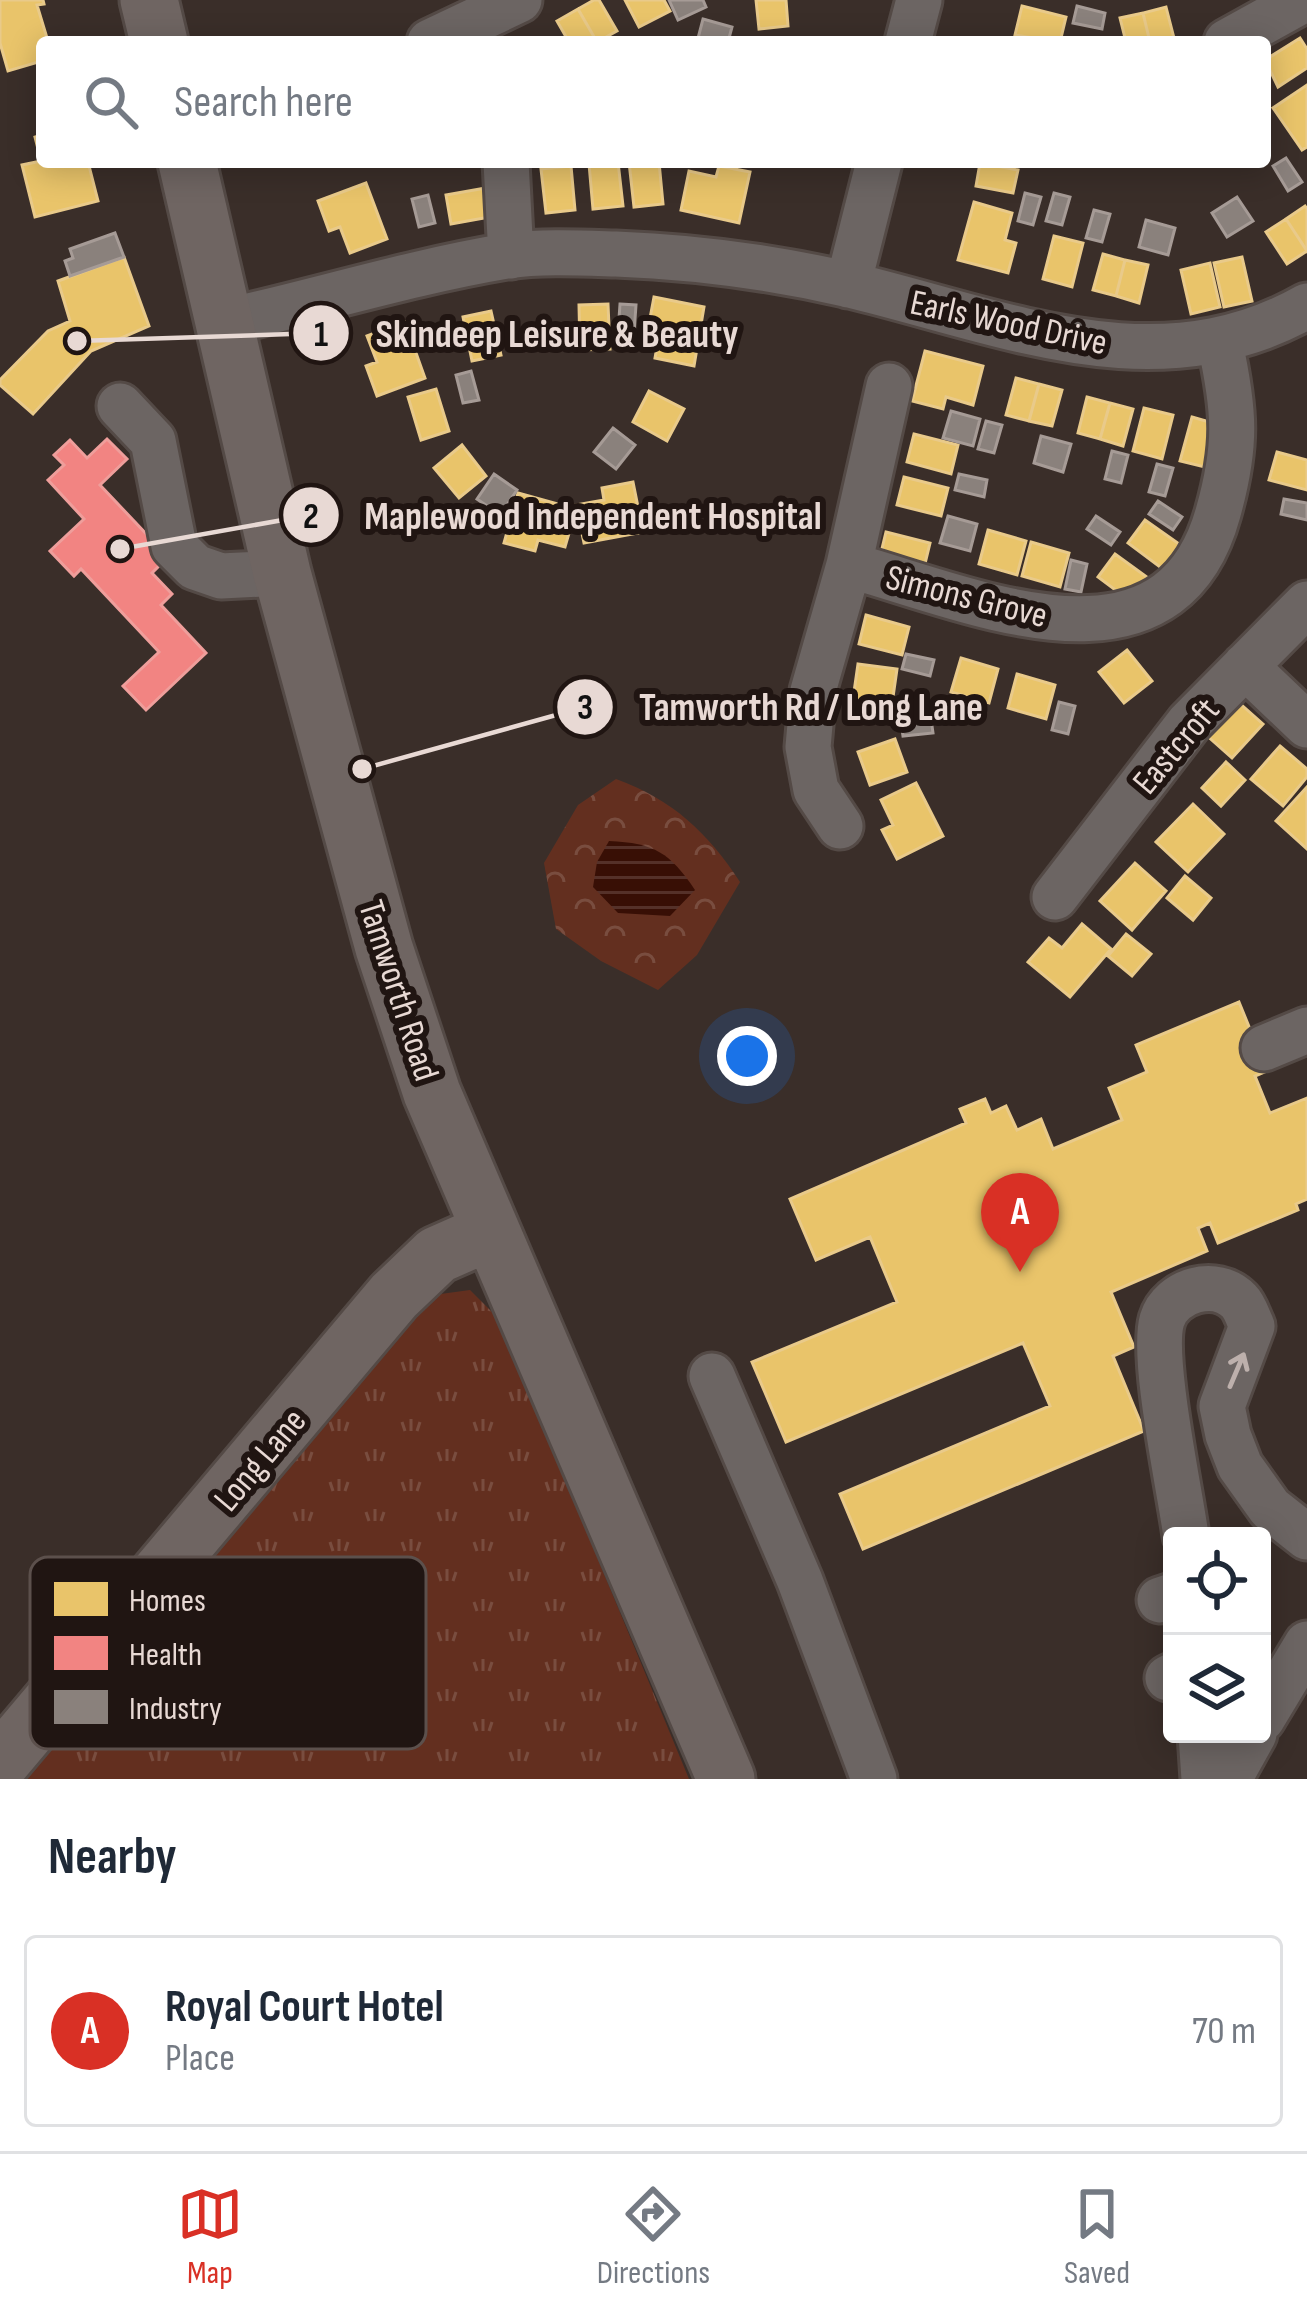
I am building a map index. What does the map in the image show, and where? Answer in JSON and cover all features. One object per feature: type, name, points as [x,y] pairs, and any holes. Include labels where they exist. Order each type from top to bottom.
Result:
[{"type":"main road","points":[[149,0],[158,36]]},
{"type":"main road","name":"Tamworth Road","points":[[188,168],[282,573],[384,948],[432,1094],[727,1779]]},
{"type":"main road","name":"Long Lane","points":[[178,1557],[394,1296],[437,1255],[489,1232]]},
{"type":"main road","name":"Long Lane","points":[[0,1763],[30,1728]]},
{"type":"street","points":[[480,31],[519,0]]},
{"type":"street","points":[[1238,36],[1303,0]]},
{"type":"street","points":[[506,168],[511,256]]},
{"type":"street","points":[[848,285],[877,168]]},
{"type":"street","name":"Earls Wood Drive","points":[[224,322],[511,256],[613,254],[745,262],[1088,345],[1164,348],[1220,343],[1272,326],[1307,306]]},
{"type":"street","name":"Simons Grove","points":[[849,565],[1008,610],[1074,620],[1123,617],[1162,600],[1202,558],[1232,461],[1232,410],[1220,343]]},
{"type":"street","name":"Simons Grove","points":[[840,826],[816,790],[808,747],[813,691],[849,565],[890,386]]},
{"type":"street","points":[[120,406],[152,441],[174,546],[195,567],[221,576],[282,573]]},
{"type":"street","name":"Eastcroft","points":[[1055,897],[1189,723],[1307,604]]},
{"type":"street","points":[[1245,666],[1307,725]]},
{"type":"street","points":[[1264,1048],[1307,1030]]},
{"type":"street","points":[[1240,1466],[1175,1512],[1160,1357],[1161,1321],[1174,1298],[1195,1290],[1221,1290],[1240,1301],[1252,1326],[1222,1406],[1240,1466],[1270,1508],[1307,1537]]},
{"type":"street","points":[[712,1376],[800,1581],[874,1779]]},
{"type":"street","points":[[1271,1704],[1307,1644]]},
{"type":"street","points":[[1202,1743],[1204,1779]]},
{"type":"street","points":[[1229,1779],[1249,1743]]},
{"type":"green space","points":[[616,779],[687,820],[740,882],[697,955],[658,990],[601,961],[556,929],[544,863],[578,805]]},
{"type":"green space","points":[[470,1290],[498,1318],[689,1779],[8,1779],[34,1749],[426,1749],[426,1557],[200,1557],[426,1296]]},
{"type":"shaded area","points":[[609,841],[660,852],[695,890],[670,916],[618,913],[593,887],[597,862]]},
{"type":"building: Homes","points":[[0,0],[43,0],[44,4],[37,5],[46,36],[36,36],[36,63],[8,71],[0,43]]},
{"type":"building: Homes","points":[[599,0],[617,31],[594,36],[578,9]]},
{"type":"building: Homes","points":[[625,0],[664,0],[670,11],[639,27]]},
{"type":"building: Homes","points":[[756,0],[786,0],[788,26],[759,29]]},
{"type":"building: Homes","points":[[1022,6],[1066,17],[1061,36],[1015,35]]},
{"type":"building: Homes","points":[[1166,7],[1173,36],[1149,36],[1143,13]]},
{"type":"building: Homes","points":[[578,9],[594,36],[566,36],[557,21]]},
{"type":"building: Homes","points":[[1143,13],[1149,36],[1124,36],[1120,18]]},
{"type":"building: Homes","points":[[1300,38],[1307,49],[1307,68],[1278,87],[1271,72],[1271,56]]},
{"type":"building: Homes","points":[[1307,85],[1307,147],[1302,150],[1273,108]]},
{"type":"building: Homes","points":[[22,165],[90,168],[98,201],[35,217]]},
{"type":"building: Homes","points":[[571,168],[575,210],[546,213],[541,169]]},
{"type":"building: Homes","points":[[589,168],[619,168],[623,206],[593,209]]},
{"type":"building: Homes","points":[[630,168],[660,168],[663,204],[634,207]]},
{"type":"building: Homes","points":[[718,168],[750,172],[739,223],[681,210],[689,171],[716,177]]},
{"type":"building: Homes","points":[[979,168],[1018,170],[1013,193],[976,186]]},
{"type":"building: Homes","points":[[366,183],[387,239],[350,253],[340,227],[329,231],[318,201]]},
{"type":"building: Homes","points":[[491,187],[495,216],[451,224],[446,195]]},
{"type":"building: Homes","points":[[974,202],[1012,213],[1005,240],[1016,243],[1008,273],[958,260]]},
{"type":"building: Homes","points":[[1307,209],[1307,251],[1286,219]]},
{"type":"building: Homes","points":[[1286,219],[1307,251],[1287,264],[1266,232]]},
{"type":"building: Homes","points":[[1054,236],[1083,243],[1072,287],[1043,279]]},
{"type":"building: Homes","points":[[1103,254],[1125,260],[1116,296],[1093,290]]},
{"type":"building: Homes","points":[[124,257],[149,326],[91,351],[33,414],[0,380],[48,331],[70,321],[58,281]]},
{"type":"building: Homes","points":[[1242,257],[1252,301],[1224,307],[1214,263]]},
{"type":"building: Homes","points":[[1125,260],[1148,265],[1139,303],[1116,296]]},
{"type":"building: Homes","points":[[1210,263],[1220,307],[1191,314],[1181,270]]},
{"type":"building: Homes","points":[[654,297],[704,307],[694,366],[655,358],[660,330],[648,329]]},
{"type":"building: Homes","points":[[608,304],[610,349],[580,350],[579,305]]},
{"type":"building: Homes","points":[[491,311],[501,355],[472,361],[463,317]]},
{"type":"building: Homes","points":[[405,322],[425,378],[377,396],[366,366],[377,362],[367,336]]},
{"type":"building: Homes","points":[[925,351],[983,366],[973,405],[946,397],[943,409],[912,401]]},
{"type":"building: Homes","points":[[1016,378],[1039,384],[1029,421],[1006,415]]},
{"type":"building: Homes","points":[[1039,384],[1062,390],[1052,426],[1029,421]]},
{"type":"building: Homes","points":[[436,389],[449,431],[421,440],[408,397]]},
{"type":"building: Homes","points":[[649,391],[684,409],[667,441],[633,422]]},
{"type":"building: Homes","points":[[1087,397],[1110,403],[1100,439],[1078,433]]},
{"type":"building: Homes","points":[[1110,403],[1133,409],[1123,446],[1100,439]]},
{"type":"building: Homes","points":[[1144,408],[1173,415],[1162,459],[1133,451]]},
{"type":"building: Homes","points":[[1192,417],[1220,425],[1209,468],[1180,461]]},
{"type":"building: Homes","points":[[914,434],[958,445],[951,474],[907,462]]},
{"type":"building: Homes","points":[[462,445],[486,476],[459,498],[434,468]]},
{"type":"building: Homes","points":[[1277,452],[1307,460],[1307,490],[1269,480]]},
{"type":"building: Homes","points":[[904,477],[948,488],[941,516],[897,505]]},
{"type":"building: Homes","points":[[633,482],[643,532],[584,543],[576,505],[604,500],[602,488]]},
{"type":"building: Homes","points":[[518,493],[576,509],[565,547],[538,540],[535,551],[504,543]]},
{"type":"building: Homes","points":[[1145,520],[1182,546],[1164,570],[1128,543]]},
{"type":"building: Homes","points":[[988,530],[1026,541],[1017,575],[979,564]]},
{"type":"building: Homes","points":[[886,532],[930,543],[923,572],[879,561]]},
{"type":"building: Homes","points":[[1031,542],[1069,553],[1060,587],[1022,576]]},
{"type":"building: Homes","points":[[1115,554],[1151,580],[1134,604],[1098,577]]},
{"type":"building: Homes","points":[[866,615],[909,627],[902,655],[859,644]]},
{"type":"building: Homes","points":[[1127,650],[1152,681],[1124,703],[1099,672]]},
{"type":"building: Homes","points":[[961,658],[998,669],[989,703],[951,692]]},
{"type":"building: Homes","points":[[858,664],[897,669],[892,704],[853,699]]},
{"type":"building: Homes","points":[[1017,674],[1055,685],[1046,719],[1008,708]]},
{"type":"building: Homes","points":[[1236,700],[1263,724],[1232,758],[1205,734]]},
{"type":"building: Homes","points":[[895,739],[907,772],[870,785],[858,752]]},
{"type":"building: Homes","points":[[1280,746],[1307,769],[1307,777],[1283,806],[1251,779]]},
{"type":"building: Homes","points":[[1226,762],[1245,780],[1221,806],[1202,788]]},
{"type":"building: Homes","points":[[916,783],[943,836],[897,859],[882,830],[893,825],[881,800]]},
{"type":"building: Homes","points":[[1307,787],[1307,849],[1276,821]]},
{"type":"building: Homes","points":[[1193,804],[1224,834],[1188,872],[1156,842]]},
{"type":"building: Homes","points":[[1135,863],[1166,891],[1132,930],[1100,901]]},
{"type":"building: Homes","points":[[1185,876],[1211,898],[1193,920],[1167,898]]},
{"type":"building: Homes","points":[[1082,924],[1111,949],[1070,997],[1028,962],[1049,938],[1062,948]]},
{"type":"building: Homes","points":[[1126,934],[1151,954],[1132,976],[1108,956]]},
{"type":"building: Homes","points":[[1239,1002],[1267,1071],[1255,1076],[1270,1113],[1307,1098],[1307,1199],[1296,1204],[1298,1210],[1218,1243],[1210,1223],[1198,1228],[1207,1251],[1111,1292],[1134,1347],[1113,1356],[1144,1431],[863,1549],[840,1494],[1050,1406],[1023,1343],[786,1442],[752,1362],[897,1302],[870,1237],[816,1260],[790,1199],[966,1123],[960,1109],[985,1099],[991,1113],[1006,1106],[1017,1130],[1041,1119],[1053,1149],[1122,1120],[1109,1088],[1147,1072],[1136,1045]]},
{"type":"building: Health","points":[[107,439],[127,459],[100,485],[168,557],[152,573],[172,594],[161,605],[206,653],[146,710],[123,686],[159,652],[81,569],[74,576],[50,551],[84,519],[48,480],[64,465],[54,455],[70,440],[87,458]]},
{"type":"building: Industry","points":[[669,0],[703,0],[706,7],[678,20]]},
{"type":"building: Industry","points":[[1077,6],[1105,13],[1102,29],[1073,23]]},
{"type":"building: Industry","points":[[703,19],[732,27],[730,36],[699,36]]},
{"type":"building: Industry","points":[[1286,158],[1302,182],[1288,191],[1273,166]]},
{"type":"building: Industry","points":[[1025,193],[1041,197],[1033,225],[1018,221]]},
{"type":"building: Industry","points":[[1054,193],[1070,197],[1062,225],[1046,221]]},
{"type":"building: Industry","points":[[428,195],[435,223],[419,227],[412,199]]},
{"type":"building: Industry","points":[[1237,197],[1253,221],[1227,237],[1212,213]]},
{"type":"building: Industry","points":[[1094,210],[1110,214],[1102,242],[1086,238]]},
{"type":"building: Industry","points":[[1146,220],[1175,228],[1168,255],[1139,247]]},
{"type":"building: Industry","points":[[115,233],[124,257],[70,276],[65,261],[73,258],[70,249]]},
{"type":"building: Industry","points":[[620,304],[636,305],[634,334],[618,333]]},
{"type":"building: Industry","points":[[471,371],[479,400],[463,403],[456,375]]},
{"type":"building: Industry","points":[[951,411],[980,419],[973,446],[943,438]]},
{"type":"building: Industry","points":[[986,421],[1002,425],[994,453],[978,449]]},
{"type":"building: Industry","points":[[613,428],[635,445],[616,469],[594,452]]},
{"type":"building: Industry","points":[[1041,436],[1071,444],[1063,472],[1034,463]]},
{"type":"building: Industry","points":[[1112,451],[1128,455],[1121,483],[1105,479]]},
{"type":"building: Industry","points":[[1157,464],[1173,468],[1165,496],[1149,492]]},
{"type":"building: Industry","points":[[494,474],[517,490],[500,515],[477,499]]},
{"type":"building: Industry","points":[[959,474],[987,480],[984,497],[955,490]]},
{"type":"building: Industry","points":[[1284,499],[1307,503],[1307,520],[1281,514]]},
{"type":"building: Industry","points":[[1158,501],[1182,517],[1173,530],[1149,514]]},
{"type":"building: Industry","points":[[948,516],[977,524],[970,551],[940,543]]},
{"type":"building: Industry","points":[[1096,516],[1120,532],[1111,545],[1087,529]]},
{"type":"building: Industry","points":[[1071,560],[1087,564],[1081,592],[1065,589]]},
{"type":"building: Industry","points":[[906,654],[934,660],[930,676],[902,669]]},
{"type":"building: Industry","points":[[1059,702],[1075,706],[1068,734],[1052,730]]},
{"type":"building: Industry","points":[[929,705],[933,733],[903,736],[899,708]]},
{"type":"place","name":"Skindeep Leisure & Beauty","points":[[77,341]]},
{"type":"place","name":"Maplewood Independent Hospital","points":[[120,549]]},
{"type":"place","name":"Tamworth Rd / Long Lane","points":[[362,769]]},
{"type":"place","name":"Royal Court Hotel","points":[[1020,1272]]}]
